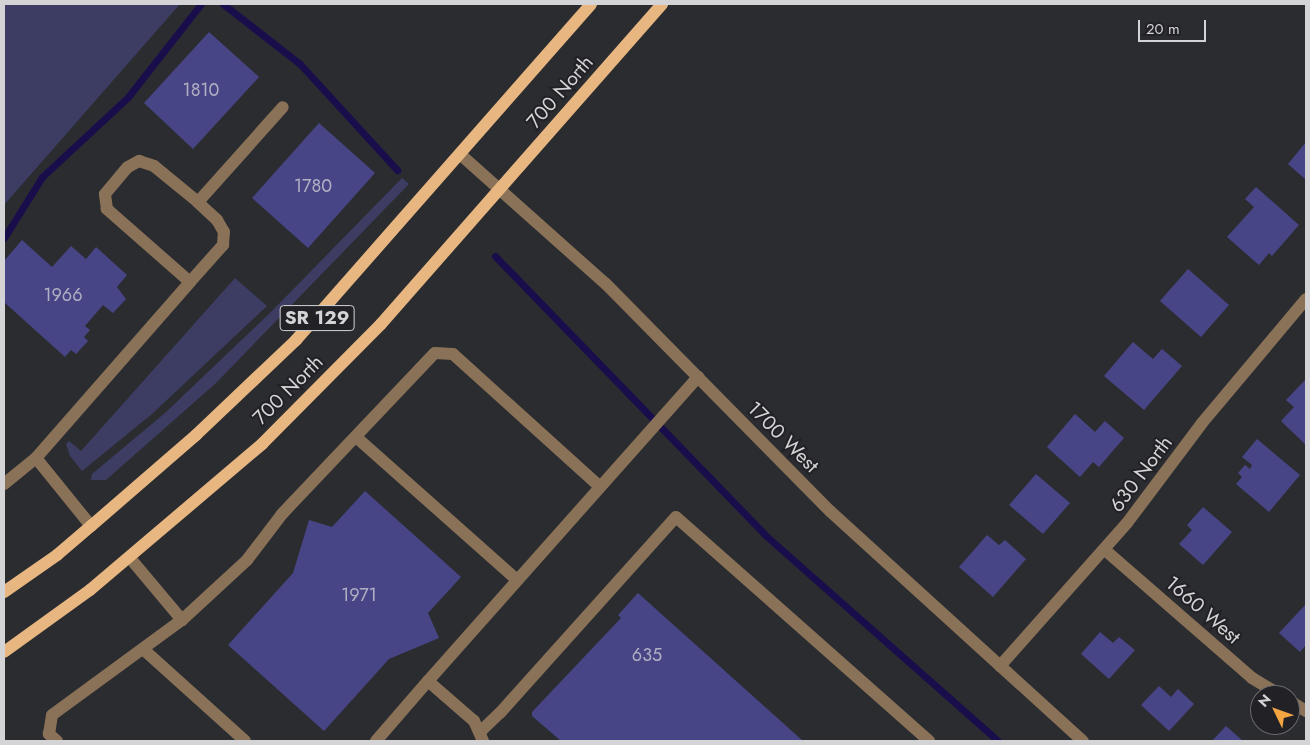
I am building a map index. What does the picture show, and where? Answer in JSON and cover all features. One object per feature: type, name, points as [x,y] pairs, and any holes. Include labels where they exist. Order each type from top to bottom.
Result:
[{"type":"main road","name":"700 North","points":[[4,592],[57,555],[91,526],[196,435],[296,340],[461,155],[591,4]]},
{"type":"main road","name":"700 North","points":[[4,652],[130,558],[262,444],[381,324],[662,4]]},
{"type":"street","points":[[198,202],[283,107]]},
{"type":"street","name":"1700 West","points":[[461,155],[606,284],[830,511],[1083,741]]},
{"type":"street","points":[[4,484],[36,458],[223,245],[224,232],[217,220],[154,166],[139,161],[128,167],[105,194],[107,209],[190,282]]},
{"type":"street","name":"630 North","points":[[1000,666],[1105,550],[1202,423],[1306,299]]},
{"type":"street","points":[[57,741],[48,734],[52,715],[182,620],[247,560],[282,514],[435,353],[453,354],[600,486]]},
{"type":"street","points":[[376,741],[698,377]]},
{"type":"street","points":[[356,436],[517,580]]},
{"type":"street","points":[[36,458],[91,526]]},
{"type":"street","points":[[428,681],[474,721],[481,737],[500,713],[676,517],[929,741]]},
{"type":"street","name":"1660 West","points":[[1105,550],[1252,678],[1264,685]]},
{"type":"street","points":[[130,558],[182,620]]},
{"type":"street","points":[[143,649],[245,741]]},
{"type":"shaded area","points":[[4,4],[180,4],[4,205]]},
{"type":"shaded area","points":[[402,178],[409,184],[216,383],[106,480],[91,480],[92,474],[165,413],[272,311]]},
{"type":"shaded area","points":[[235,278],[267,306],[152,414],[82,471],[70,456],[66,444],[69,441],[81,451]]},
{"type":"building","points":[[209,32],[259,77],[193,149],[144,103]]},
{"type":"building","points":[[319,123],[375,173],[308,248],[252,198]]},
{"type":"building","points":[[1306,142],[1306,180],[1288,164]]},
{"type":"building","points":[[1256,187],[1299,225],[1272,256],[1269,253],[1259,265],[1227,237],[1254,207],[1245,199]]},
{"type":"building","points":[[22,240],[52,267],[71,246],[86,259],[96,247],[127,275],[117,287],[126,299],[113,313],[103,305],[85,326],[90,330],[84,337],[88,341],[76,354],[71,350],[65,357],[4,302],[4,261]]},
{"type":"building","points":[[1188,269],[1229,305],[1201,337],[1160,301]]},
{"type":"building","points":[[1133,342],[1153,359],[1162,349],[1182,366],[1144,410],[1104,376]]},
{"type":"building","points":[[1306,379],[1306,445],[1281,421],[1294,407],[1286,400]]},
{"type":"building","points":[[1075,414],[1095,432],[1105,421],[1124,438],[1099,467],[1093,462],[1080,477],[1047,447]]},
{"type":"building","points":[[1257,439],[1300,475],[1269,512],[1236,484],[1242,477],[1238,473],[1245,465],[1250,469],[1252,465],[1242,457]]},
{"type":"building","points":[[1036,474],[1070,503],[1043,534],[1009,505]]},
{"type":"building","points":[[365,491],[461,577],[428,613],[439,638],[389,659],[324,731],[228,645],[293,573],[309,520],[332,527]]},
{"type":"building","points":[[1203,507],[1232,532],[1203,565],[1179,544],[1192,530],[1187,525]]},
{"type":"building","points":[[987,535],[999,545],[1005,540],[1026,559],[993,597],[959,567]]},
{"type":"building","points":[[638,593],[803,741],[561,741],[532,716],[532,712],[621,618],[618,615]]},
{"type":"building","points":[[1306,604],[1306,645],[1300,652],[1279,633]]},
{"type":"building","points":[[1100,632],[1113,643],[1119,637],[1135,650],[1109,679],[1081,654]]},
{"type":"building","points":[[1159,686],[1171,697],[1178,689],[1194,704],[1169,731],[1141,705]]},
{"type":"building","points":[[1226,726],[1243,741],[1212,741]]},
{"type":"waterway","points":[[4,238],[42,177],[128,97],[201,4]]},
{"type":"waterway","points":[[223,4],[300,64],[397,170]]},
{"type":"waterway","points":[[495,256],[764,534],[998,741]]}]
